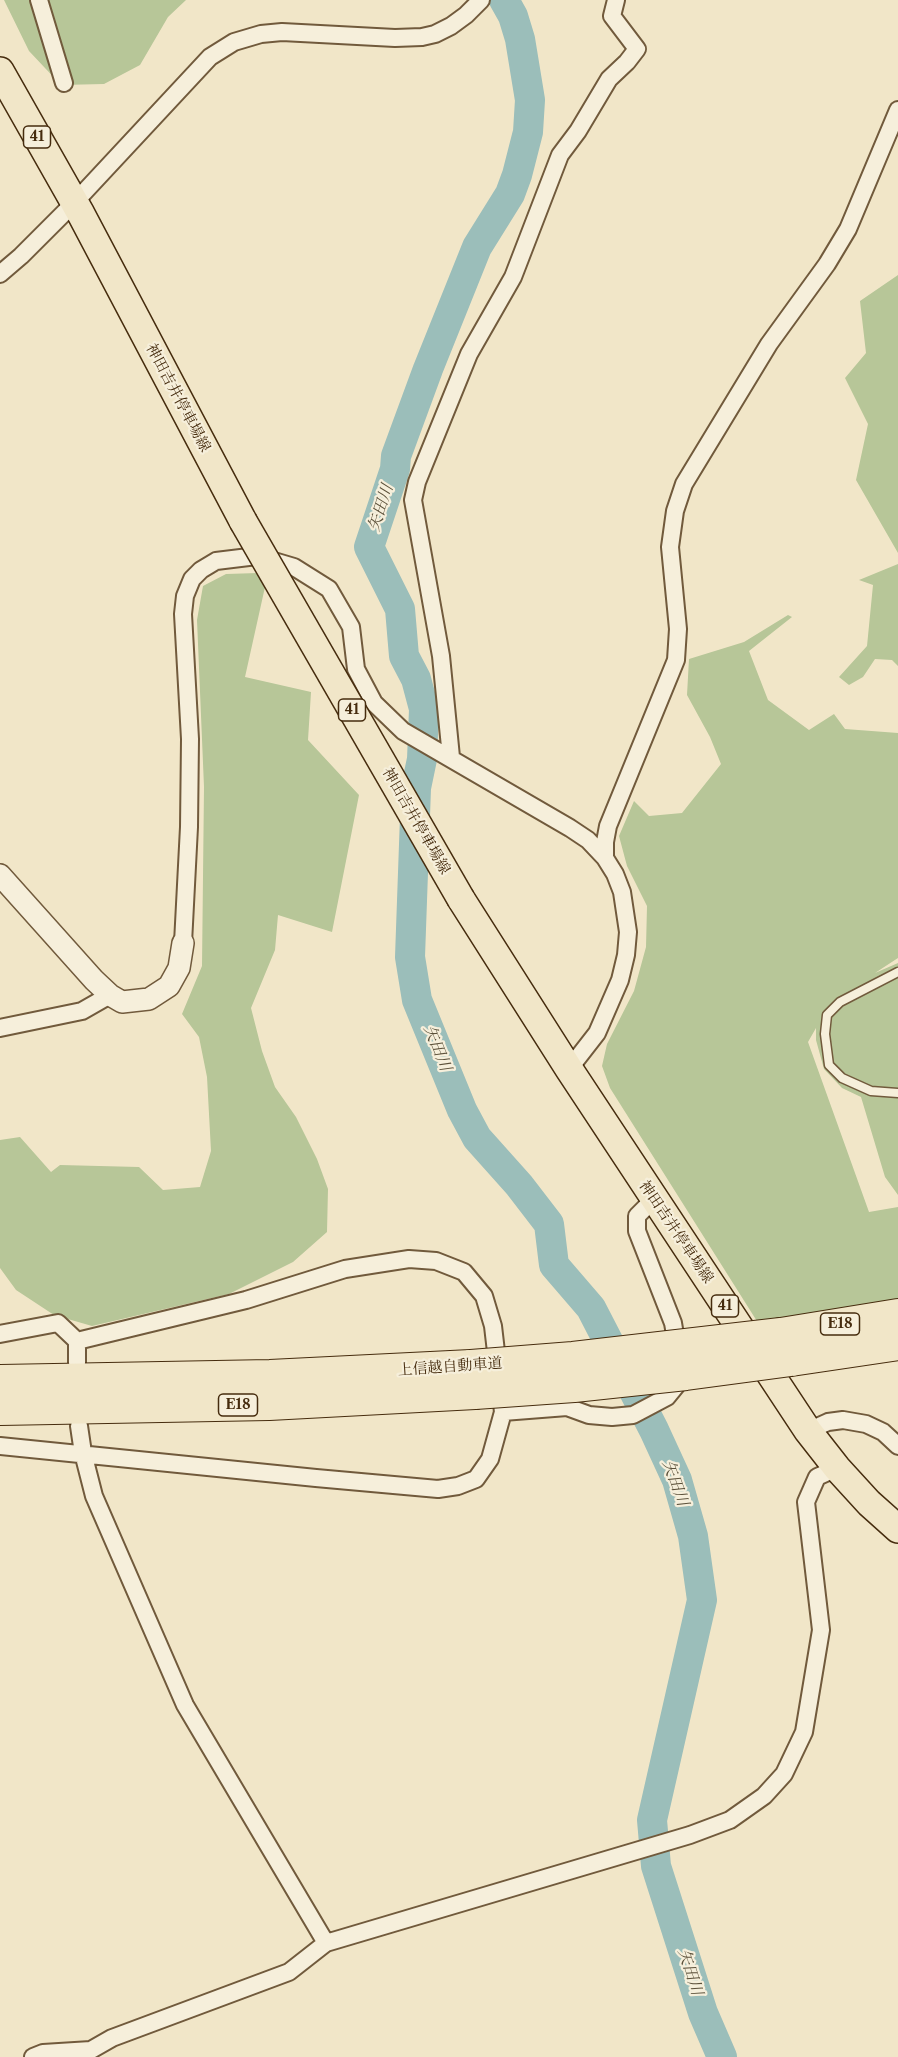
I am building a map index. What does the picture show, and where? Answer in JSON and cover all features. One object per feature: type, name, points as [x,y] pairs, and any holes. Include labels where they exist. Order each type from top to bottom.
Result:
[{"type":"highway","name":"上信越自動車道","points":[[0,1381],[270,1376],[473,1379],[574,1386],[686,1374],[898,1315]]},
{"type":"highway","name":"上信越自動車道","points":[[786,1347],[898,1344]]},
{"type":"highway","name":"上信越自動車道","points":[[0,1409],[269,1404],[473,1379]]},
{"type":"main road","name":"神田吉井停車場線","points":[[0,70],[74,203],[243,521],[461,898],[569,1069],[808,1431],[837,1468],[898,1529]]},
{"type":"street","points":[[39,0],[64,83]]},
{"type":"street","points":[[0,274],[74,203],[210,57],[234,42],[261,34],[282,32],[395,38],[422,37],[435,34],[451,26],[481,0]]},
{"type":"street","points":[[451,757],[441,656],[413,500],[417,482],[469,354],[513,277],[560,155],[578,131],[609,79],[627,62],[637,48],[612,16],[616,0]]},
{"type":"street","points":[[605,858],[608,826],[676,660],[678,629],[670,547],[675,511],[684,484],[769,345],[832,255],[848,228],[898,110]]},
{"type":"street","points":[[0,875],[110,995],[122,1002],[150,999],[169,986],[179,968],[183,943],[189,828],[190,739],[183,614],[185,596],[192,579],[216,561],[257,556],[294,567],[329,589],[351,627],[356,669],[374,703],[403,731],[451,757],[588,840],[605,858],[615,874],[622,892],[628,932],[626,955],[620,980],[597,1033],[569,1069]]},
{"type":"street","points":[[0,1028],[81,1011],[110,995]]},
{"type":"street","points":[[503,1412],[567,1407],[590,1415],[612,1417],[633,1415],[667,1397],[676,1386],[681,1370],[674,1323],[637,1231],[637,1216],[654,1199]]},
{"type":"street","points":[[0,1446],[438,1489],[458,1486],[476,1479],[490,1459],[503,1412],[493,1326],[484,1296],[464,1272],[436,1261],[409,1259],[345,1269],[246,1300],[77,1341]]},
{"type":"street","points":[[0,1334],[58,1323],[77,1341],[77,1363]]},
{"type":"street","points":[[808,1431],[828,1422],[843,1420],[866,1424],[883,1432],[898,1446]]},
{"type":"street","points":[[79,1426],[94,1496],[185,1705],[326,1942]]},
{"type":"street","points":[[33,2057],[44,2053],[93,2054],[112,2038],[289,1972],[326,1942],[690,1836],[730,1820],[764,1796],[784,1774],[804,1732],[821,1630],[807,1502],[817,1477],[837,1468]]},
{"type":"lane","points":[[898,972],[840,1002],[827,1015],[825,1034],[829,1065],[842,1078],[871,1091],[898,1093]]},
{"type":"green space","points":[[4,0],[186,0],[168,17],[140,65],[104,84],[61,85],[29,51]]},
{"type":"green space","points":[[898,275],[898,553],[856,480],[868,424],[845,378],[866,353],[860,301]]},
{"type":"green space","points":[[898,564],[898,666],[892,660],[875,659],[863,677],[849,685],[839,677],[867,646],[873,585],[859,580]]},
{"type":"green space","points":[[258,573],[265,587],[245,677],[311,692],[308,740],[359,795],[332,932],[278,915],[275,950],[251,1008],[262,1051],[275,1087],[296,1117],[317,1159],[328,1189],[327,1232],[293,1262],[229,1294],[92,1326],[54,1315],[16,1290],[0,1268],[0,1140],[20,1137],[51,1172],[60,1165],[139,1167],[163,1190],[200,1187],[211,1151],[207,1077],[199,1037],[182,1014],[202,966],[204,787],[197,620],[203,586],[226,574]]},
{"type":"green space","points":[[788,615],[792,617],[749,651],[768,700],[809,730],[834,714],[845,729],[898,733],[898,958],[875,973],[898,963],[898,1195],[885,1177],[861,1097],[842,1088],[824,1069],[816,1040],[816,1028],[808,1042],[869,1212],[898,1207],[898,1299],[760,1326],[610,1088],[602,1066],[607,1044],[634,991],[646,947],[647,906],[627,866],[619,836],[634,801],[649,816],[682,813],[721,764],[710,737],[687,695],[689,659],[744,642]]},
{"type":"waterway","name":"矢田川","points":[[504,0],[513,16],[520,39],[530,100],[528,132],[510,194],[477,247],[428,369],[396,456],[395,469],[369,547],[400,609],[404,656],[416,679],[424,709],[422,759],[416,788],[410,957],[417,1000],[462,1110],[477,1138],[519,1185],[549,1224],[554,1265],[591,1308],[654,1430],[677,1480],[693,1536],[702,1600],[652,1820],[656,1866],[703,2013],[722,2057]]}]
